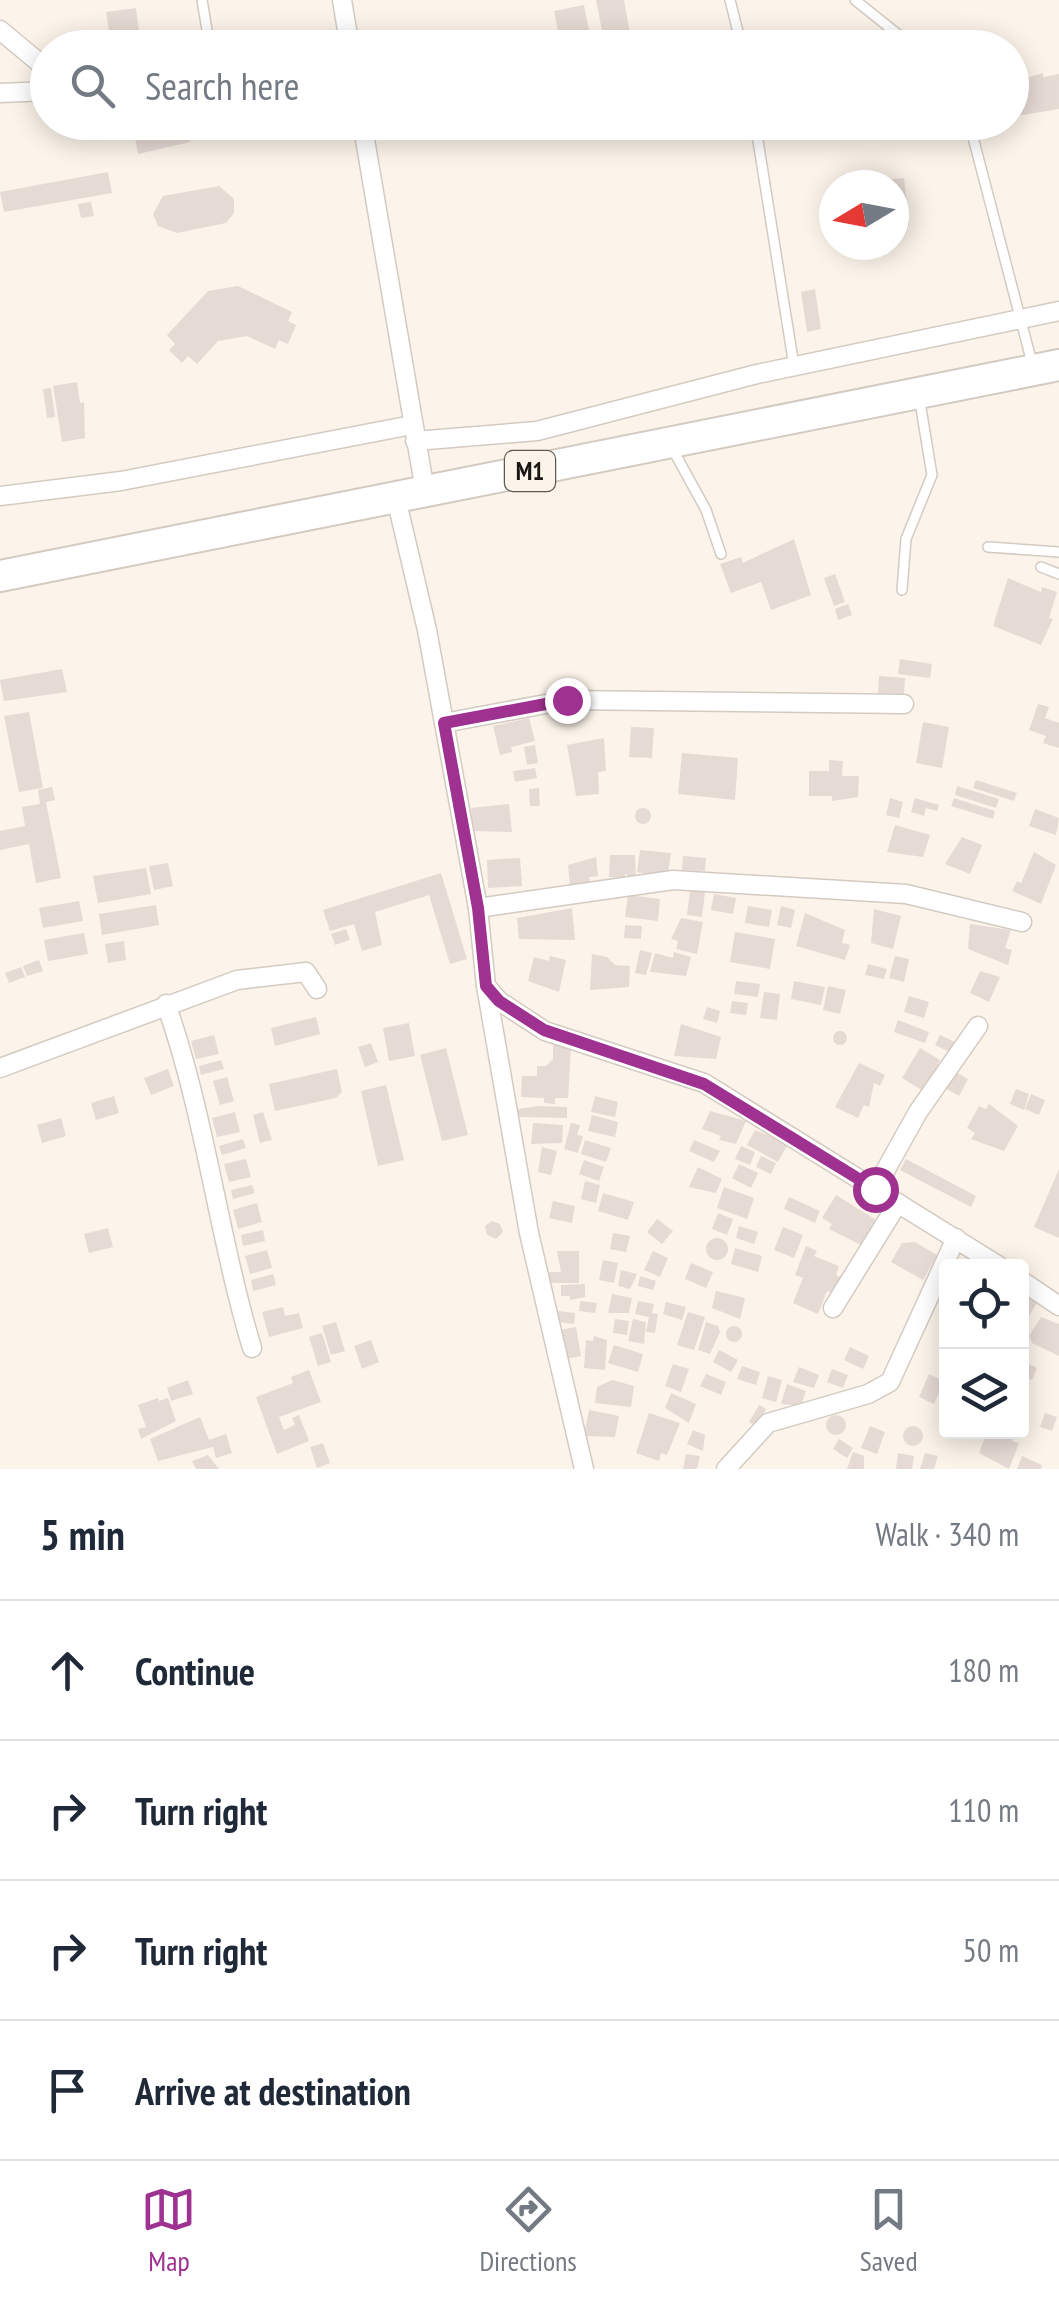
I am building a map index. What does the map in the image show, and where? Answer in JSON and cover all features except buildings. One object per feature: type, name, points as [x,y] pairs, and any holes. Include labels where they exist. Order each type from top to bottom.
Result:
[{"type":"highway","name":"M1","points":[[0,576],[1047,368]]},
{"type":"street","points":[[342,0],[347,30]]},
{"type":"street","points":[[0,30],[30,55]]},
{"type":"street","points":[[0,93],[30,91]]},
{"type":"street","points":[[365,140],[413,433],[411,494],[444,723],[478,908],[486,986],[530,1234],[584,1469]]},
{"type":"street","points":[[0,496],[121,481],[413,433],[536,431],[794,366],[1059,311]]},
{"type":"street","points":[[444,723],[529,704],[614,698],[904,704]]},
{"type":"street","points":[[478,908],[673,880],[906,894],[1022,922]]},
{"type":"street","points":[[0,1068],[236,980],[306,972],[317,989]]},
{"type":"street","points":[[486,986],[499,1001],[544,1030],[704,1084],[989,1259]]},
{"type":"street","points":[[166,1004],[182,1048],[225,1258],[252,1348]]},
{"type":"street","points":[[875,1189],[918,1112],[978,1026]]},
{"type":"street","points":[[833,1308],[898,1203]]},
{"type":"street","points":[[726,1469],[768,1424],[868,1394],[890,1382],[956,1238]]},
{"type":"street","points":[[1029,1286],[1059,1306]]},
{"type":"lane","points":[[202,0],[207,30]]},
{"type":"lane","points":[[730,0],[738,30]]},
{"type":"lane","points":[[856,0],[893,30]]},
{"type":"lane","points":[[758,140],[794,366]]},
{"type":"lane","points":[[974,140],[1021,318],[1047,368]]},
{"type":"lane","points":[[902,590],[906,539],[932,476],[918,394]]},
{"type":"lane","points":[[670,443],[706,510],[721,554]]},
{"type":"lane","points":[[988,548],[1059,552]]},
{"type":"lane","points":[[1042,567],[1059,574]]},
{"type":"route","points":[[567,700],[529,704],[444,723],[478,908],[486,986],[499,1001],[544,1030],[704,1084],[729,1097],[875,1189]]}]
